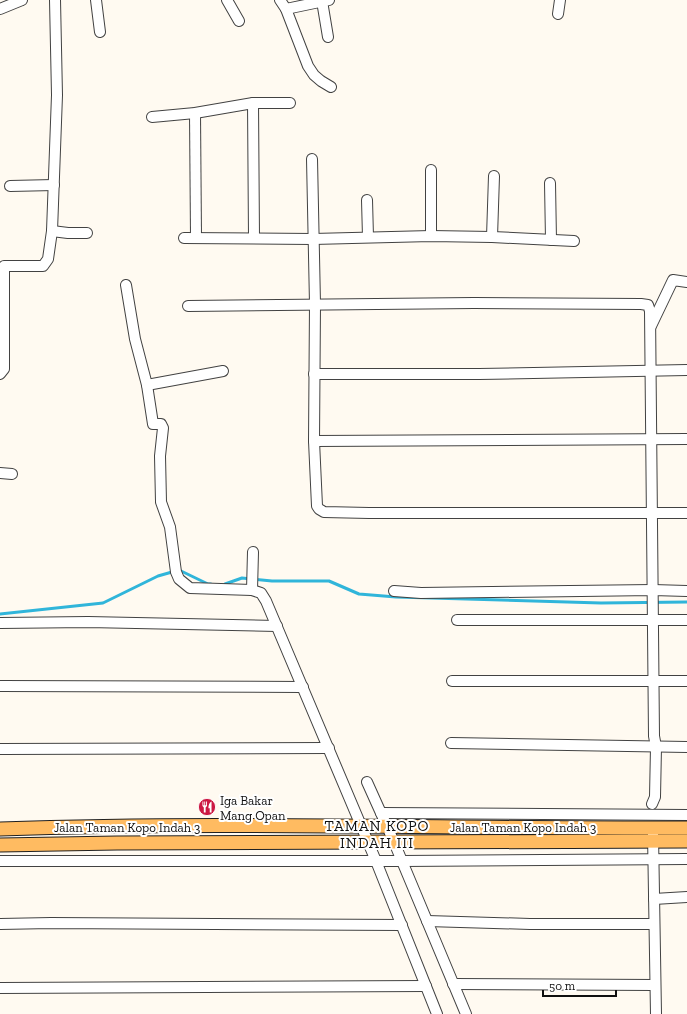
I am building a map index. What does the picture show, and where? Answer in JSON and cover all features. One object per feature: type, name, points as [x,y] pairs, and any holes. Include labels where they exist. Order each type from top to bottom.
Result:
[{"type":"main road","name":"Jalan Taman Kopo Indah 3","points":[[0,829],[73,826],[687,828]]},
{"type":"main road","name":"Jalan Taman Kopo Indah 3","points":[[0,845],[117,842],[394,842],[653,828],[687,841]]},
{"type":"street","points":[[0,9],[22,0]]},
{"type":"street","points":[[0,374],[4,369],[2,266],[43,266],[48,259],[52,231],[57,95],[55,0]]},
{"type":"street","points":[[96,0],[100,32]]},
{"type":"street","points":[[227,0],[239,21]]},
{"type":"street","points":[[280,0],[286,9],[308,66],[321,82],[331,87]]},
{"type":"street","points":[[286,9],[326,0],[328,37]]},
{"type":"street","points":[[558,14],[560,0]]},
{"type":"street","points":[[253,103],[254,238]]},
{"type":"street","points":[[152,117],[195,113],[253,103],[290,103]]},
{"type":"street","points":[[195,113],[196,238]]},
{"type":"street","points":[[312,159],[315,304],[314,441],[317,506],[321,511],[368,513],[687,513]]},
{"type":"street","points":[[431,170],[431,236]]},
{"type":"street","points":[[492,237],[494,176]]},
{"type":"street","points":[[550,183],[551,240]]},
{"type":"street","points":[[10,186],[54,185]]},
{"type":"street","points":[[367,200],[368,237]]},
{"type":"street","points":[[52,231],[60,233],[87,233]]},
{"type":"street","points":[[184,238],[313,239],[431,236],[574,241]]},
{"type":"street","points":[[650,327],[673,280],[687,282]]},
{"type":"street","points":[[126,286],[135,339],[147,385],[152,424],[160,424],[163,428],[160,456],[161,502],[170,527],[175,569],[179,579],[190,588],[252,587],[261,593],[266,601],[329,748],[438,1014]]},
{"type":"street","points":[[188,306],[482,303],[645,304],[650,308],[655,797],[652,804],[656,1014]]},
{"type":"street","points":[[314,374],[479,374],[687,370]]},
{"type":"street","points":[[147,385],[223,371]]},
{"type":"street","points":[[314,441],[687,439]]},
{"type":"street","points":[[0,473],[12,474]]},
{"type":"street","points":[[252,587],[253,552]]},
{"type":"street","points":[[394,591],[432,593],[653,593],[687,591]]},
{"type":"street","points":[[457,620],[654,618],[687,620]]},
{"type":"street","points":[[0,623],[88,622],[277,626]]},
{"type":"street","points":[[452,681],[687,681]]},
{"type":"street","points":[[0,686],[303,687]]},
{"type":"street","points":[[451,743],[687,747]]},
{"type":"street","points":[[0,749],[329,748]]},
{"type":"street","points":[[367,782],[394,842],[466,1014]]},
{"type":"street","points":[[381,813],[653,828],[687,815]]},
{"type":"street","points":[[116,861],[117,842]]},
{"type":"street","points":[[0,861],[687,859]]},
{"type":"street","points":[[654,899],[687,897]]},
{"type":"street","points":[[426,921],[530,924],[654,924]]},
{"type":"street","points":[[0,924],[402,925]]},
{"type":"street","points":[[453,984],[655,985]]},
{"type":"street","points":[[0,988],[426,986]]},
{"type":"waterway","points":[[0,614],[103,603],[158,576],[179,570],[208,584],[211,584]]},
{"type":"waterway","points":[[225,584],[242,578],[272,581],[329,581],[359,594],[396,597],[601,603],[687,602]]},
{"type":"place","name":"Iga Bakar Mang Opan","points":[[207,807]]},
{"type":"district","name":"TAMAN KOPO INDAH III","points":[[377,834]]}]
